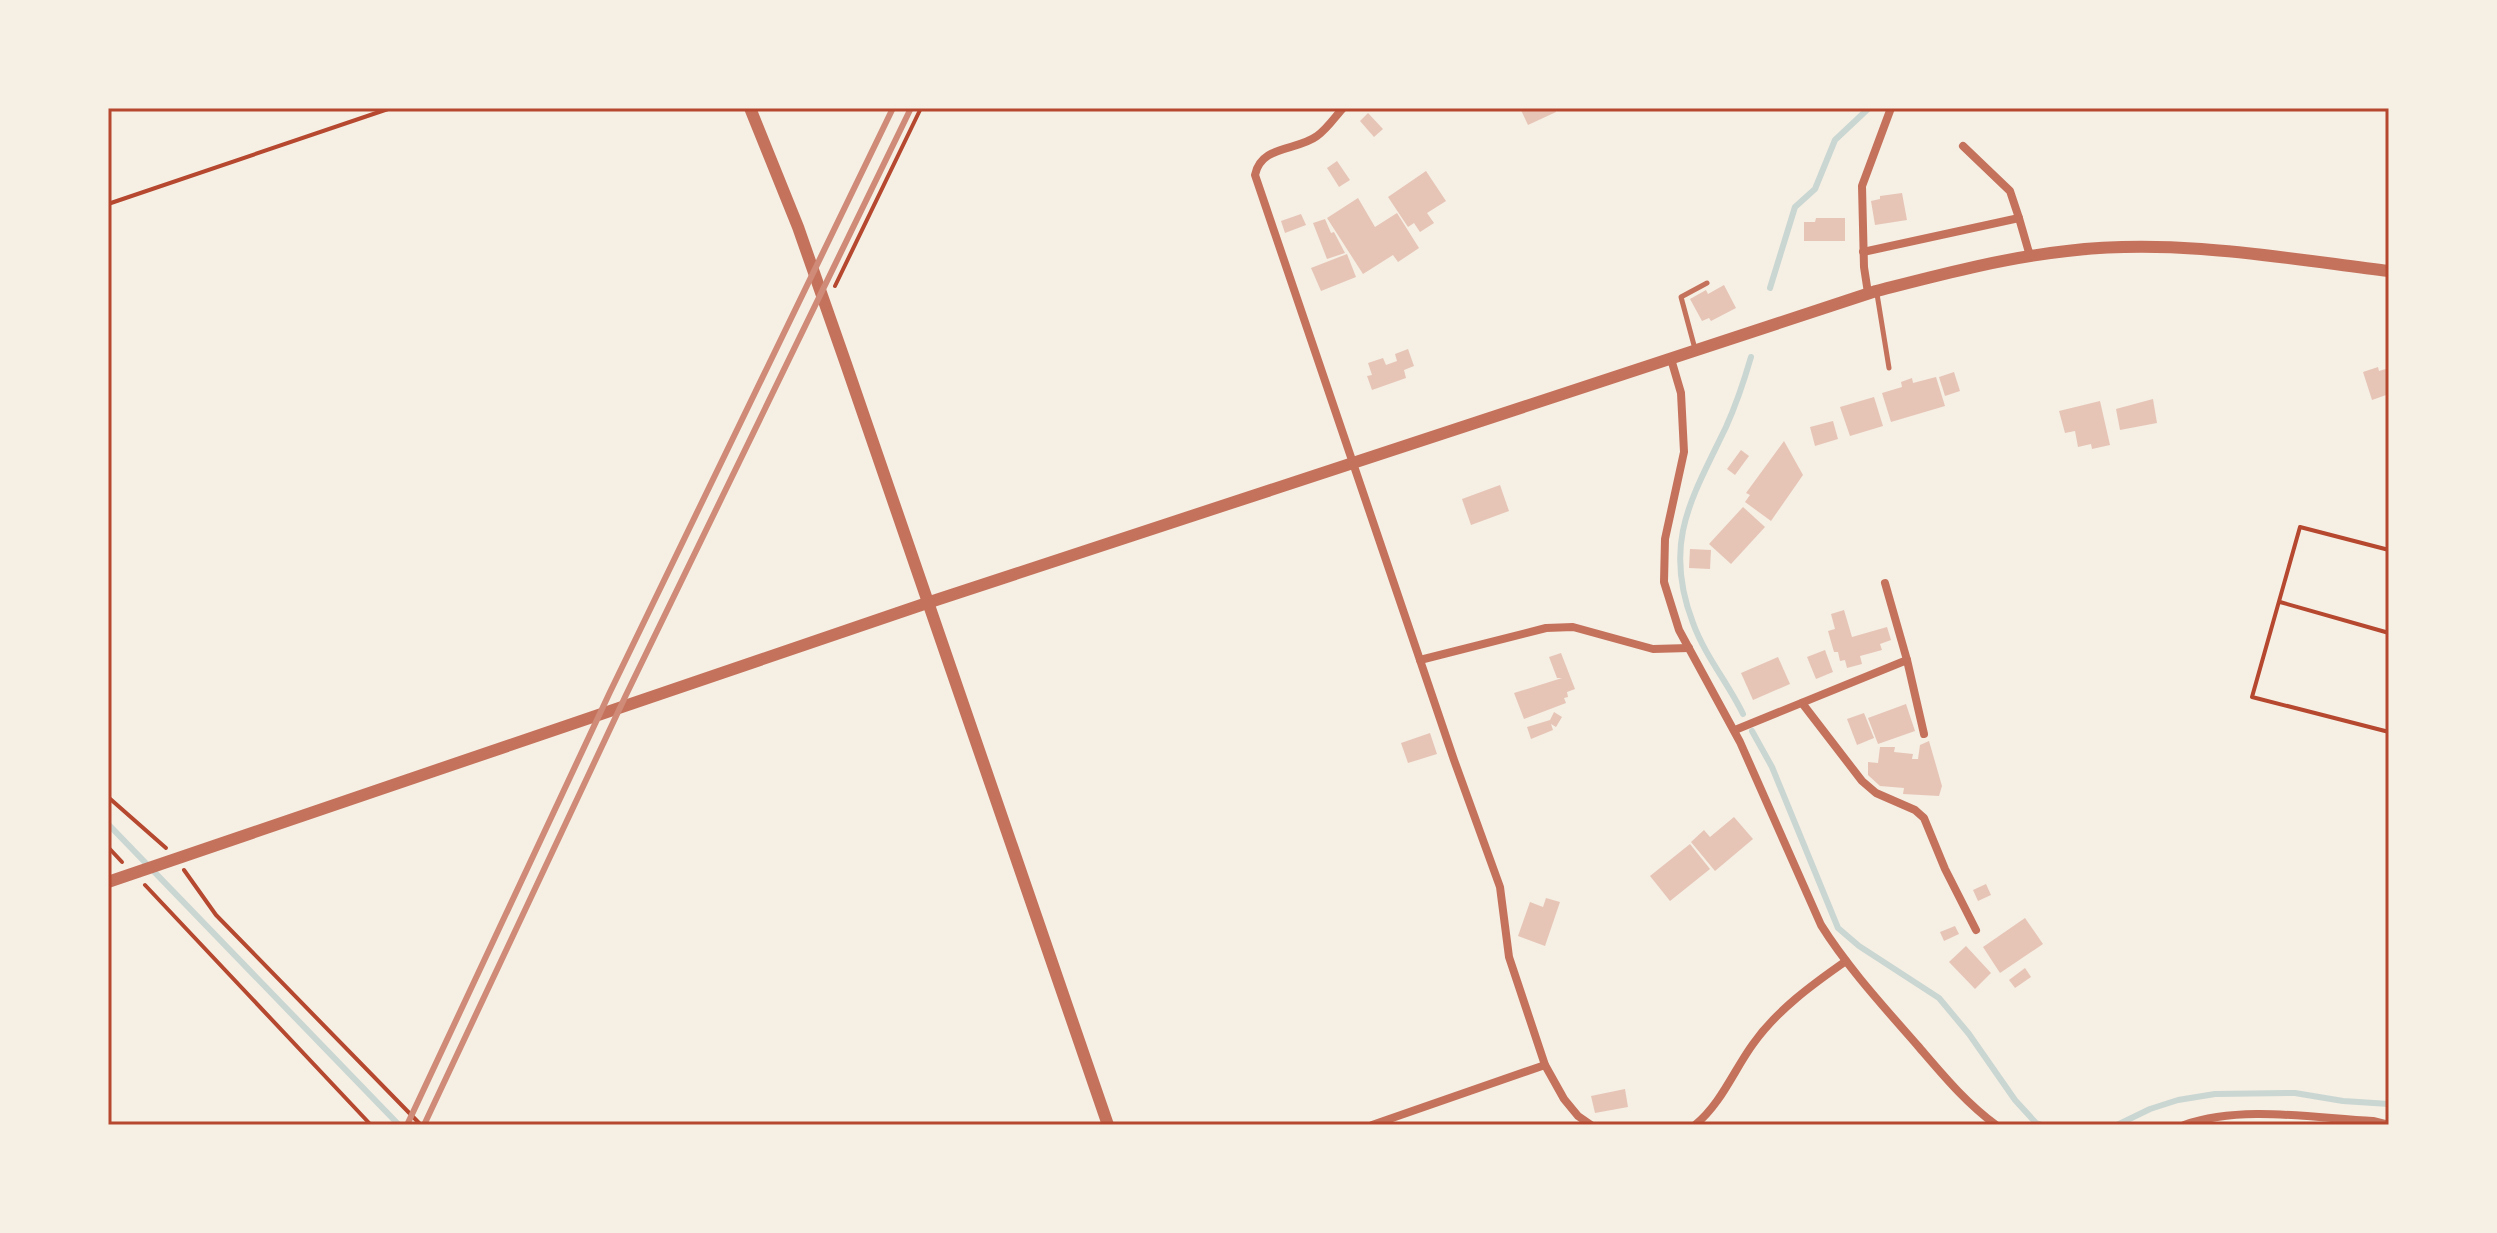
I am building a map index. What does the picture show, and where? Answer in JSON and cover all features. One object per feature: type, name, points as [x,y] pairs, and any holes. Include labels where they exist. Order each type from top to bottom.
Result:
[{"type":"street","points":[[750,108],[798,227],[930,602],[1108,1125]]},
{"type":"street","points":[[1343,108],[1316,137],[1268,155],[1256,168],[1255,175],[1500,887],[1509,957],[1545,1065],[1564,1099],[1578,1116],[1591,1125]]},
{"type":"street","points":[[1872,292],[1863,252],[1862,186],[1891,108]]},
{"type":"street","points":[[1963,146],[2010,191],[2030,256]]},
{"type":"street","points":[[1863,252],[2019,218]]},
{"type":"street","points":[[108,882],[930,602],[1872,292],[1989,262],[2070,250],[2152,247],[2249,252],[2389,271]]},
{"type":"street","points":[[1671,359],[1681,393],[1684,452],[1665,539],[1664,582],[1679,630],[1735,730],[1821,925],[1846,961],[1971,1107],[1996,1125]]},
{"type":"street","points":[[1885,583],[1924,734]]},
{"type":"street","points":[[1420,660],[1546,628],[1573,627],[1653,649],[1689,648]]},
{"type":"street","points":[[1735,730],[1907,660]]},
{"type":"street","points":[[1802,703],[1862,781],[1876,793],[1915,810],[1924,818],[1945,869],[1976,930]]},
{"type":"street","points":[[1695,1125],[1712,1109],[1754,1042],[1780,1013],[1811,985],[1846,961]]},
{"type":"street","points":[[1372,1125],[1545,1065]]},
{"type":"street","points":[[2184,1125],[2201,1119],[2243,1114],[2373,1121],[2389,1125]]},
{"type":"lane","points":[[1695,350],[1681,297],[1707,283]]},
{"type":"lane","points":[[1872,292],[1889,368]]},
{"type":"path","points":[[108,204],[391,108]]},
{"type":"path","points":[[835,286],[921,108]]},
{"type":"path","points":[[2389,550],[2300,527],[2252,697],[2389,732]]},
{"type":"path","points":[[2279,602],[2389,633]]},
{"type":"path","points":[[108,797],[159,841],[216,915],[421,1125]]},
{"type":"path","points":[[136,872],[371,1125]]},
{"type":"building","points":[[1520,108],[1554,108],[1556,112],[1528,125]]},
{"type":"building","points":[[1368,113],[1383,129],[1374,137],[1360,121]]},
{"type":"building","points":[[1337,161],[1350,180],[1339,187],[1327,168]]},
{"type":"building","points":[[1426,171],[1446,201],[1427,213],[1434,223],[1420,232],[1414,223],[1408,227],[1388,197]]},
{"type":"building","points":[[1902,193],[1907,220],[1875,225],[1871,201],[1880,199],[1880,196]]},
{"type":"building","points":[[1358,198],[1375,227],[1397,213],[1419,248],[1398,262],[1393,255],[1363,274],[1327,218]]},
{"type":"building","points":[[1301,214],[1306,225],[1285,233],[1281,221]]},
{"type":"building","points":[[1816,218],[1845,218],[1845,241],[1804,241],[1804,222],[1815,222]]},
{"type":"building","points":[[1325,219],[1345,253],[1327,259],[1313,223]]},
{"type":"building","points":[[1347,254],[1356,277],[1321,291],[1311,268]]},
{"type":"building","points":[[1724,285],[1736,308],[1711,321],[1709,318],[1702,321],[1690,299]]},
{"type":"building","points":[[1408,349],[1414,366],[1404,370],[1406,378],[1372,390],[1367,376],[1372,375],[1368,363],[1383,358],[1386,365],[1397,361],[1395,354]]},
{"type":"building","points":[[2378,367],[2379,371],[2389,368],[2389,394],[2372,400],[2363,372]]},
{"type":"building","points":[[1954,372],[1960,391],[1945,396],[1939,377]]},
{"type":"building","points":[[1936,377],[1945,406],[1891,422],[1882,393],[1902,387],[1901,382],[1912,378],[1913,383]]},
{"type":"building","points":[[1874,397],[1883,426],[1850,436],[1840,407]]},
{"type":"building","points":[[2153,399],[2157,423],[2120,430],[2116,409]]},
{"type":"building","points":[[2100,401],[2110,445],[2092,449],[2091,444],[2078,447],[2075,431],[2065,433],[2059,411]]},
{"type":"building","points":[[1833,421],[1838,439],[1815,446],[1810,427]]},
{"type":"building","points":[[1784,441],[1803,475],[1771,521],[1745,502],[1750,495],[1746,493]]},
{"type":"building","points":[[1741,450],[1749,456],[1735,475],[1727,469]]},
{"type":"building","points":[[1500,485],[1509,511],[1471,525],[1462,499]]},
{"type":"building","points":[[1743,507],[1765,527],[1731,564],[1709,544]]},
{"type":"building","points":[[1690,549],[1711,550],[1710,569],[1689,568]]},
{"type":"building","points":[[1844,610],[1852,637],[1887,627],[1891,640],[1880,644],[1882,650],[1860,656],[1862,664],[1847,668],[1845,660],[1840,661],[1838,652],[1834,652],[1828,631],[1835,629],[1831,614]]},
{"type":"building","points":[[1825,650],[1833,672],[1816,679],[1807,657]]},
{"type":"building","points":[[1561,653],[1575,689],[1567,692],[1568,697],[1564,698],[1566,703],[1524,719],[1514,693],[1562,678],[1557,678],[1549,657]]},
{"type":"building","points":[[1778,657],[1790,684],[1753,700],[1741,673]]},
{"type":"building","points":[[1906,704],[1915,731],[1878,744],[1868,718]]},
{"type":"building","points":[[1554,712],[1562,717],[1556,727],[1551,724],[1553,730],[1531,739],[1527,727],[1550,720]]},
{"type":"building","points":[[1864,713],[1874,738],[1857,745],[1847,719]]},
{"type":"building","points":[[1430,733],[1437,754],[1408,763],[1401,743]]},
{"type":"building","points":[[1929,741],[1942,786],[1939,796],[1903,794],[1904,788],[1880,786],[1868,775],[1868,762],[1878,763],[1880,747],[1895,747],[1894,752],[1913,754],[1912,759],[1918,759],[1920,745]]},
{"type":"building","points":[[1734,817],[1753,839],[1715,871],[1691,842],[1704,830],[1710,837]]},
{"type":"building","points":[[1690,844],[1710,869],[1670,901],[1650,876]]},
{"type":"building","points":[[1986,884],[1991,895],[1978,901],[1973,890]]},
{"type":"building","points":[[1546,898],[1560,902],[1545,946],[1518,936],[1530,902],[1543,907]]},
{"type":"building","points":[[2025,918],[2043,944],[2000,973],[1983,947]]},
{"type":"building","points":[[1955,926],[1959,934],[1944,941],[1940,932]]},
{"type":"building","points":[[1966,946],[1991,973],[1975,989],[1949,962]]},
{"type":"building","points":[[2025,968],[2031,977],[2015,988],[2009,980]]},
{"type":"building","points":[[1625,1089],[1628,1107],[1595,1113],[1591,1096]]},
{"type":"waterway","points":[[1770,288],[1795,207],[1815,189],[1835,140],[1869,108]]},
{"type":"waterway","points":[[1743,714],[1698,635],[1684,594],[1680,568],[1681,544],[1692,499],[1730,419],[1751,357]]},
{"type":"waterway","points":[[1752,731],[1772,767],[1838,928],[1859,946],[1939,998],[1969,1034],[2015,1100],[2036,1123],[2042,1125]]},
{"type":"waterway","points":[[108,824],[399,1125]]},
{"type":"waterway","points":[[2117,1125],[2178,1100],[2215,1094],[2295,1093],[2389,1104]]},
{"type":"railway","points":[[407,1125],[610,692],[893,108]]},
{"type":"railway","points":[[424,1125],[626,695],[911,108]]}]
